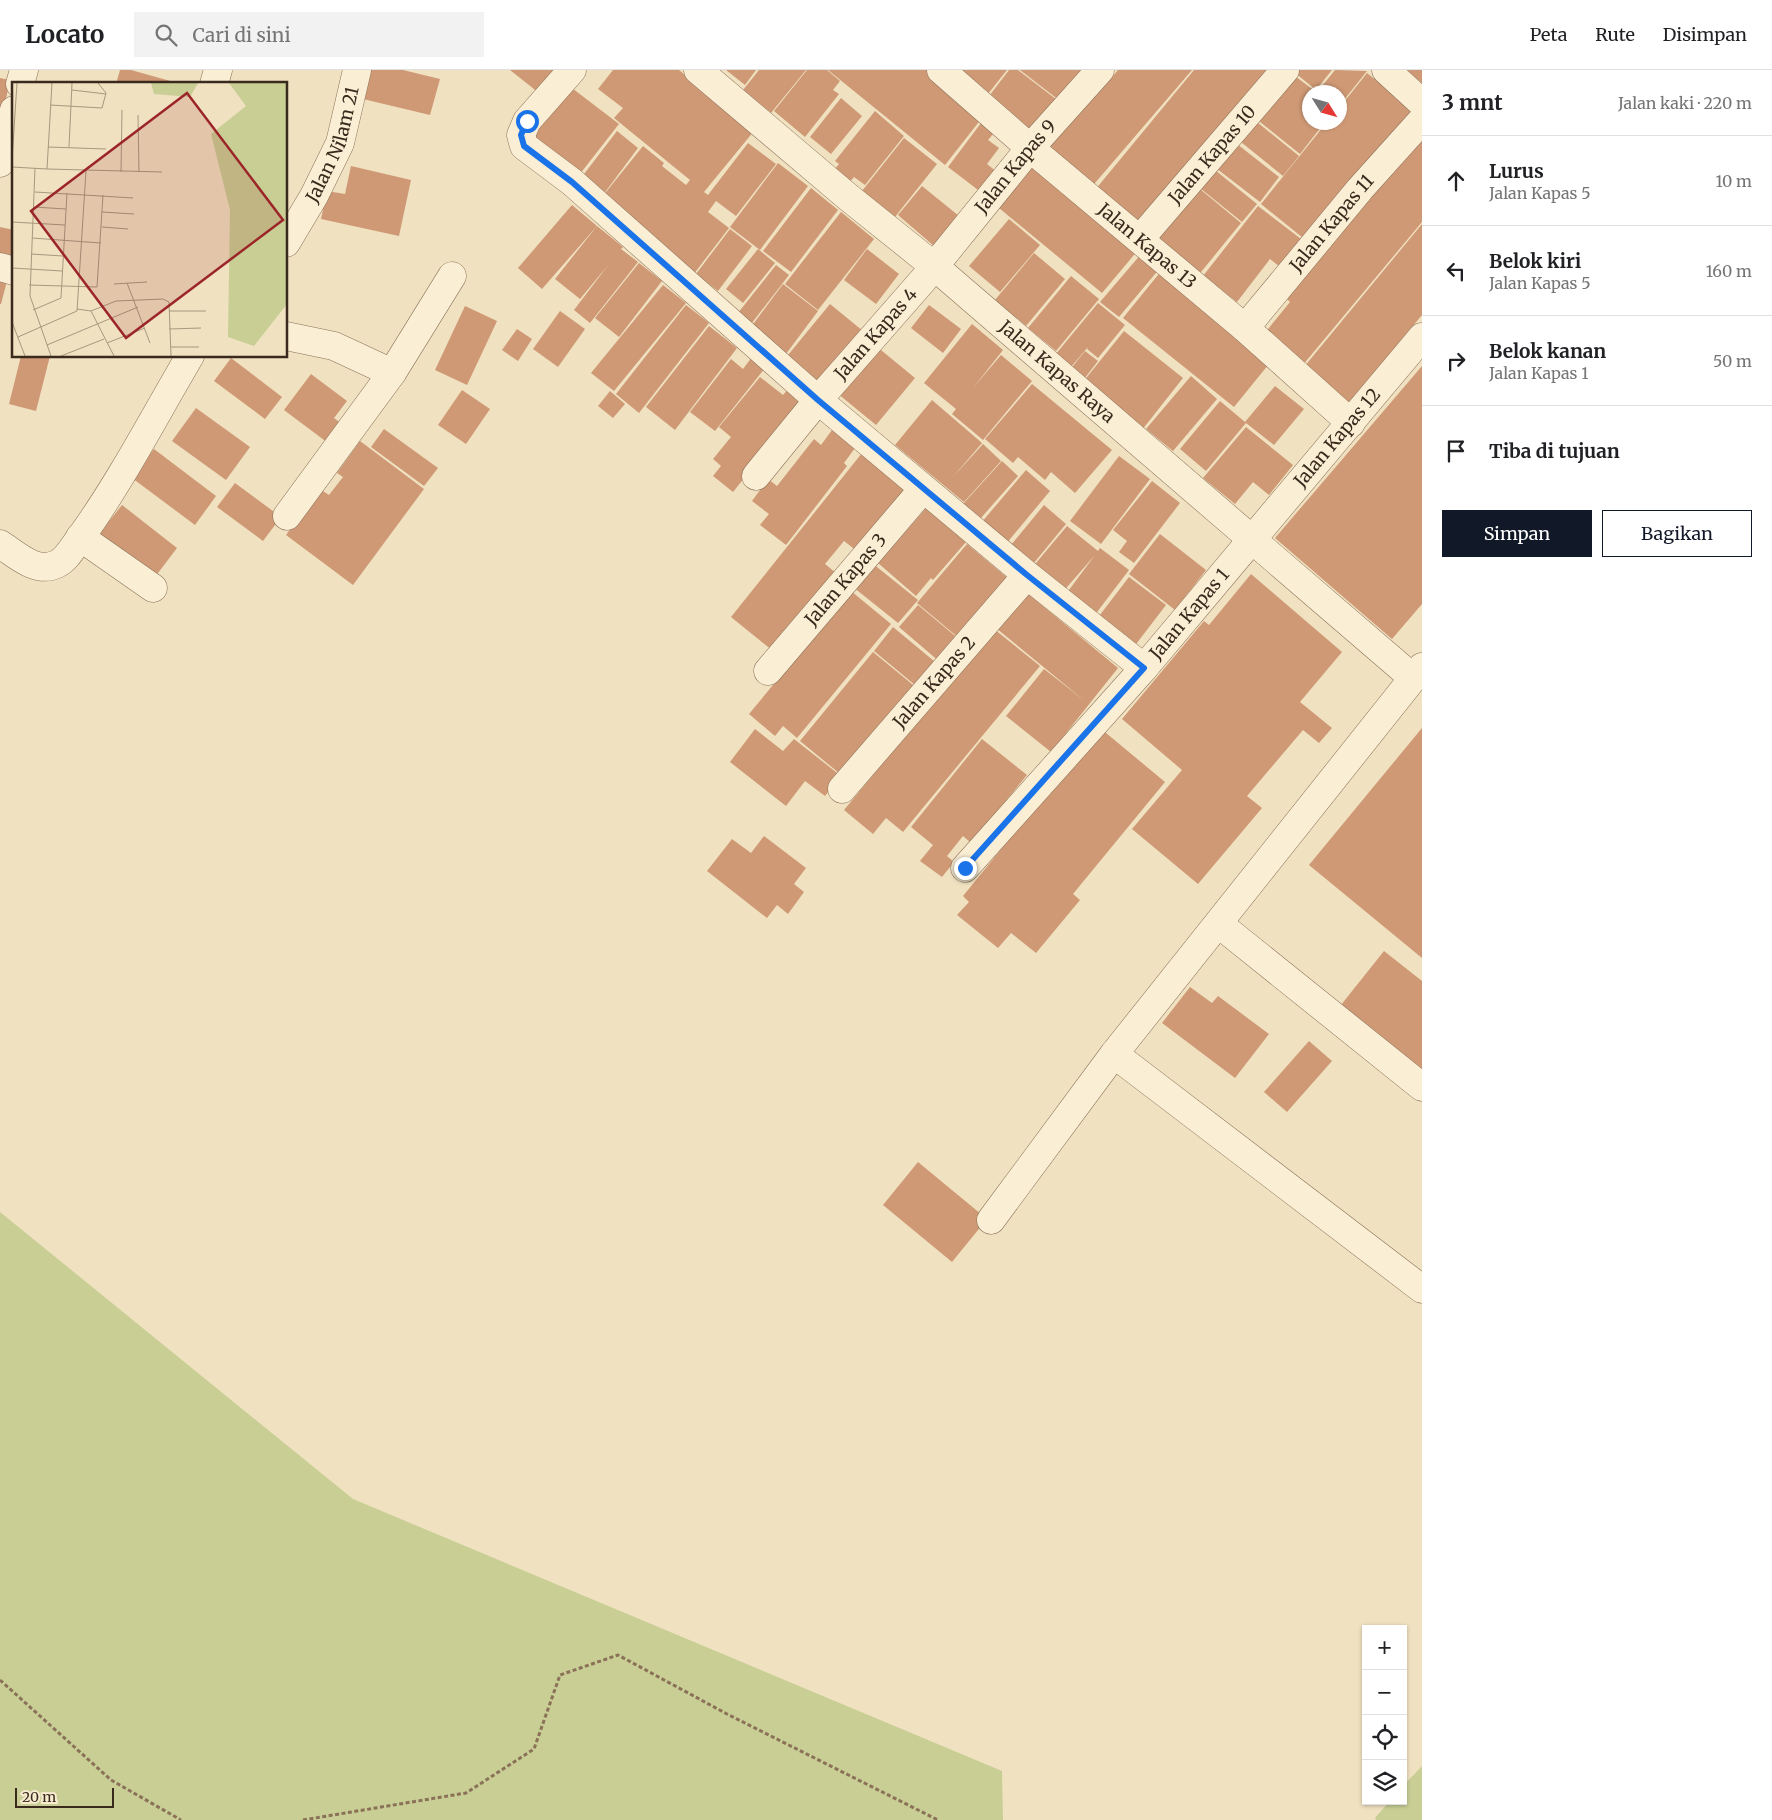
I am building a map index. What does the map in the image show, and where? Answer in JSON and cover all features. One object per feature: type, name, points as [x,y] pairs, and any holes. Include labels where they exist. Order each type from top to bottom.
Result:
[{"type":"street","name":"Jalan Nilam 21","points":[[288,239],[314,196],[340,143],[357,70]]},
{"type":"street","points":[[572,70],[527,121],[521,135],[524,146],[572,182],[818,400],[923,489],[1144,668]]},
{"type":"street","name":"Jalan Kapas Raya","points":[[698,70],[848,197],[934,266],[1254,539],[1417,672]]},
{"type":"street","name":"Jalan Kapas 13","points":[[941,70],[1030,148],[1244,328],[1351,424]]},
{"type":"street","name":"Jalan Kapas 9","points":[[934,266],[1030,148],[1100,70]]},
{"type":"street","name":"Jalan Kapas 10","points":[[1140,239],[1285,70]]},
{"type":"street","points":[[1386,70],[1422,104]]},
{"type":"street","points":[[0,163],[12,118]]},
{"type":"street","name":"Jalan Kapas 11","points":[[1244,328],[1360,189],[1422,120]]},
{"type":"street","name":"Jalan Kapas 4","points":[[756,476],[818,400],[934,266]]},
{"type":"street","points":[[287,516],[392,373],[452,276]]},
{"type":"street","points":[[288,336],[334,346],[392,373]]},
{"type":"street","name":"Jalan Kapas 12","points":[[1254,539],[1422,337]]},
{"type":"street","points":[[0,544],[28,563],[40,567],[58,564],[66,557],[97,516],[189,358]]},
{"type":"street","name":"Jalan Kapas 3","points":[[768,672],[923,489]]},
{"type":"street","points":[[80,538],[152,588]]},
{"type":"street","name":"Jalan Kapas 1","points":[[965,868],[1144,668],[1254,539]]},
{"type":"street","name":"Jalan Kapas 2","points":[[842,789],[1027,575]]},
{"type":"street","points":[[991,1220],[1114,1054],[1417,672]]},
{"type":"street","points":[[1219,924],[1422,1087]]},
{"type":"street","points":[[1114,1054],[1422,1289]]},
{"type":"path","points":[[303,1820],[466,1793],[534,1749],[560,1675],[618,1655],[727,1714],[938,1820]]},
{"type":"path","points":[[0,1680],[111,1780],[181,1820]]},
{"type":"green space","points":[[0,1212],[353,1499],[1002,1771],[1003,1820],[0,1820]]},
{"type":"green space","points":[[1422,1766],[1422,1820],[1376,1820],[1375,1818],[1386,1805],[1407,1805],[1407,1782]]},
{"type":"building","points":[[120,70],[131,70],[174,82],[117,82]]},
{"type":"building","points":[[370,70],[403,70],[440,79],[430,115],[363,99]]},
{"type":"building","points":[[510,70],[558,70],[539,93]]},
{"type":"building","points":[[613,70],[679,70],[754,131],[704,192],[708,195],[748,143],[776,164],[736,216],[716,201],[708,212],[729,228],[690,279],[602,197],[643,146],[664,163],[662,166],[686,185],[690,180],[614,118],[623,108],[598,89]]},
{"type":"building","points":[[726,70],[756,70],[745,85]]},
{"type":"building","points":[[759,70],[806,70],[771,113],[743,90]]},
{"type":"building","points":[[807,70],[827,70],[840,81],[833,90],[839,94],[805,137],[774,111]]},
{"type":"building","points":[[828,70],[930,70],[982,118],[945,165]]},
{"type":"building","points":[[948,70],[1007,70],[984,99]]},
{"type":"building","points":[[1009,70],[1018,70],[1061,103],[1031,142],[983,104]]},
{"type":"building","points":[[1020,70],[1090,70],[1064,104]]},
{"type":"building","points":[[1118,70],[1192,70],[1089,190],[1041,149],[1090,93],[1095,97]]},
{"type":"building","points":[[1194,70],[1267,70],[1134,232],[1090,196]]},
{"type":"building","points":[[1296,70],[1332,70],[1320,85],[1310,85],[1294,72]]},
{"type":"building","points":[[1335,70],[1367,71],[1347,96],[1347,85],[1323,85]]},
{"type":"building","points":[[1407,70],[1422,70],[1422,83]]},
{"type":"building","points":[[1291,73],[1307,85],[1302,85],[1302,130],[1319,130],[1300,154],[1255,118]]},
{"type":"building","points":[[1367,73],[1414,111],[1308,242],[1261,204],[1321,130],[1347,130],[1347,98]]},
{"type":"building","points":[[0,78],[10,80],[1,123],[0,123]]},
{"type":"building","points":[[568,85],[619,124],[576,179],[525,139]]},
{"type":"building","points":[[841,98],[862,116],[831,154],[810,137]]},
{"type":"building","points":[[875,111],[904,136],[865,185],[854,177],[845,188],[829,176],[839,164],[835,161]]},
{"type":"building","points":[[1252,118],[1299,156],[1283,176],[1236,138]]},
{"type":"building","points":[[981,123],[994,133],[988,140],[999,148],[987,164],[997,172],[982,193],[948,167]]},
{"type":"building","points":[[617,131],[638,148],[603,195],[581,178]]},
{"type":"building","points":[[1422,134],[1422,222],[1302,366],[1264,334],[1290,302],[1286,298]]},
{"type":"building","points":[[904,138],[937,164],[891,222],[858,196]]},
{"type":"building","points":[[1232,140],[1279,177],[1260,202],[1212,165]]},
{"type":"building","points":[[778,163],[808,186],[760,250],[730,227]]},
{"type":"building","points":[[1036,163],[1139,249],[1102,293],[999,208]]},
{"type":"building","points":[[351,166],[411,180],[399,236],[321,219],[327,191],[345,194]]},
{"type":"building","points":[[1210,166],[1257,204],[1242,222],[1195,184]]},
{"type":"building","points":[[1195,185],[1241,223],[1197,277],[1151,239]]},
{"type":"building","points":[[922,186],[959,216],[934,246],[898,215]]},
{"type":"building","points":[[811,188],[838,210],[791,272],[763,251]]},
{"type":"building","points":[[572,205],[597,226],[542,289],[518,268]]},
{"type":"building","points":[[1258,206],[1305,242],[1284,270],[1270,259],[1237,302],[1203,276]]},
{"type":"building","points":[[841,212],[874,239],[818,310],[785,284]]},
{"type":"building","points":[[1009,219],[1040,245],[1000,292],[969,266]]},
{"type":"building","points":[[1422,224],[1422,315],[1343,410],[1299,373]]},
{"type":"building","points":[[597,226],[638,262],[590,323],[574,310],[609,264],[580,299],[555,279]]},
{"type":"building","points":[[0,227],[12,230],[12,257],[0,254]]},
{"type":"building","points":[[730,229],[752,246],[718,291],[696,274]]},
{"type":"building","points":[[758,249],[775,263],[743,303],[726,289]]},
{"type":"building","points":[[867,249],[899,274],[876,304],[844,280]]},
{"type":"building","points":[[1034,253],[1065,279],[1026,326],[995,300]]},
{"type":"building","points":[[1142,253],[1160,268],[1119,317],[1100,302]]},
{"type":"building","points":[[639,263],[662,281],[619,337],[595,318]]},
{"type":"building","points":[[776,265],[789,275],[748,328],[734,318]]},
{"type":"building","points":[[1162,270],[1273,359],[1234,407],[1123,318]]},
{"type":"building","points":[[1071,276],[1099,299],[1056,351],[1028,328]]},
{"type":"building","points":[[0,279],[7,281],[1,304],[0,304]]},
{"type":"building","points":[[783,284],[818,311],[783,358],[748,331]]},
{"type":"building","points":[[663,285],[686,303],[614,391],[591,373]]},
{"type":"building","points":[[1098,303],[1125,325],[1098,358],[1087,349],[1088,347],[1070,368],[1055,355]]},
{"type":"building","points":[[830,304],[863,331],[820,383],[788,355]]},
{"type":"building","points":[[686,305],[709,323],[639,413],[616,394]]},
{"type":"building","points":[[929,305],[961,329],[943,353],[911,328]]},
{"type":"building","points":[[465,306],[497,321],[467,385],[435,370]]},
{"type":"building","points":[[560,311],[585,329],[558,367],[533,349]]},
{"type":"building","points":[[972,324],[1003,350],[973,388],[1001,355],[1032,381],[983,440],[952,414],[956,409],[924,383]]},
{"type":"building","points":[[709,326],[737,348],[675,430],[646,407]]},
{"type":"building","points":[[517,329],[532,339],[518,361],[502,350]]},
{"type":"building","points":[[1124,331],[1183,378],[1142,430],[1083,382]]},
{"type":"building","points":[[876,346],[915,378],[876,425],[837,393]]},
{"type":"building","points":[[1085,351],[1098,361],[1081,383],[1068,372]]},
{"type":"building","points":[[752,357],[765,368],[715,431],[690,412],[731,359],[743,369]]},
{"type":"building","points":[[20,358],[49,358],[36,411],[9,404]]},
{"type":"building","points":[[231,358],[282,397],[265,419],[214,381]]},
{"type":"building","points":[[1422,366],[1422,604],[1392,639],[1275,538]]},
{"type":"building","points":[[311,374],[347,401],[334,418],[346,427],[332,446],[284,410]]},
{"type":"building","points":[[1191,376],[1217,399],[1173,451],[1146,429]]},
{"type":"building","points":[[760,377],[783,395],[789,388],[806,401],[733,492],[713,476],[721,466],[713,459],[731,437],[719,427]]},
{"type":"building","points":[[1032,384],[1112,450],[1075,493],[1051,472],[1045,480],[1018,457],[1013,463],[985,439]]},
{"type":"building","points":[[1275,386],[1304,409],[1274,445],[1246,423],[1206,471],[1180,449],[1220,401],[1245,422]]},
{"type":"building","points":[[462,390],[490,409],[466,444],[438,425]]},
{"type":"building","points":[[610,391],[625,404],[613,418],[598,406]]},
{"type":"building","points":[[932,400],[982,443],[952,478],[983,444],[1001,461],[964,502],[895,445]]},
{"type":"building","points":[[196,408],[250,447],[226,480],[172,441]]},
{"type":"building","points":[[1246,427],[1293,465],[1269,495],[1253,482],[1235,504],[1203,478]]},
{"type":"building","points":[[384,429],[438,468],[424,486],[371,447]]},
{"type":"building","points":[[832,430],[855,448],[844,463],[847,466],[786,545],[760,525],[769,514],[752,501],[768,479],[777,486],[814,439],[821,445]]},
{"type":"building","points":[[360,441],[424,489],[353,585],[286,535],[320,489],[329,495],[343,477],[337,473]]},
{"type":"building","points":[[154,449],[216,496],[195,525],[132,478]]},
{"type":"building","points":[[862,453],[911,492],[862,555],[844,541],[825,564],[836,573],[773,651],[731,617]]},
{"type":"building","points":[[1119,456],[1150,479],[1101,544],[1070,521]]},
{"type":"building","points":[[1002,461],[1018,476],[980,519],[963,504]]},
{"type":"building","points":[[1026,470],[1050,491],[1006,544],[981,523]]},
{"type":"building","points":[[1152,481],[1180,503],[1134,563],[1119,552],[1127,541],[1113,530]]},
{"type":"building","points":[[235,483],[281,517],[263,541],[217,507]]},
{"type":"building","points":[[122,505],[177,548],[155,577],[99,534]]},
{"type":"building","points":[[1044,505],[1066,524],[1033,564],[1011,545]]},
{"type":"building","points":[[927,507],[966,542],[933,580],[931,578],[916,596],[878,563]]},
{"type":"building","points":[[1067,526],[1098,551],[1100,548],[1129,570],[1091,620],[1063,598],[1095,555],[1061,594],[1031,569]]},
{"type":"building","points":[[1160,534],[1206,570],[1175,610],[1129,574]]},
{"type":"building","points":[[967,544],[1010,580],[960,639],[917,603]]},
{"type":"building","points":[[872,563],[918,600],[898,623],[853,587]]},
{"type":"building","points":[[1251,574],[1342,652],[1300,702],[1332,728],[1319,743],[1303,730],[1247,796],[1262,808],[1198,884],[1132,829],[1182,770],[1122,719],[1204,621],[1209,625]]},
{"type":"building","points":[[1129,577],[1166,605],[1130,652],[1093,624]]},
{"type":"building","points":[[851,591],[891,624],[797,738],[783,726],[775,736],[749,714]]},
{"type":"building","points":[[1026,592],[1118,668],[1051,752],[1006,716],[1044,669],[1085,701],[996,628]]},
{"type":"building","points":[[918,605],[960,640],[941,663],[899,627]]},
{"type":"building","points":[[893,627],[940,666],[921,690],[874,651]]},
{"type":"building","points":[[994,629],[1040,666],[903,832],[886,818],[873,834],[844,810]]},
{"type":"building","points":[[873,652],[918,689],[845,778],[800,741]]},
{"type":"building","points":[[1100,728],[1165,782],[1073,894],[1080,900],[1036,953],[1011,933],[998,948],[957,915],[969,902],[963,896]]},
{"type":"building","points":[[1422,728],[1422,958],[1309,865]]},
{"type":"building","points":[[755,729],[783,751],[794,739],[841,776],[825,796],[805,781],[786,806],[730,762]]},
{"type":"building","points":[[982,739],[1027,775],[971,843],[963,836],[947,856],[954,862],[942,877],[920,861],[933,845],[911,827]]},
{"type":"building","points":[[764,836],[806,868],[794,884],[804,892],[788,914],[777,905],[767,918],[707,871],[732,839],[751,853]]},
{"type":"building","points":[[1384,951],[1422,981],[1422,1078],[1337,1010]]},
{"type":"building","points":[[1190,987],[1212,1003],[1218,996],[1269,1034],[1235,1078],[1162,1023]]},
{"type":"building","points":[[1309,1041],[1332,1061],[1287,1112],[1264,1092]]},
{"type":"building","points":[[918,1162],[987,1219],[952,1262],[883,1205]]},
{"type":"route","points":[[527,121],[521,135],[524,146],[572,182],[818,400],[923,489],[1144,668],[965,868]]}]
